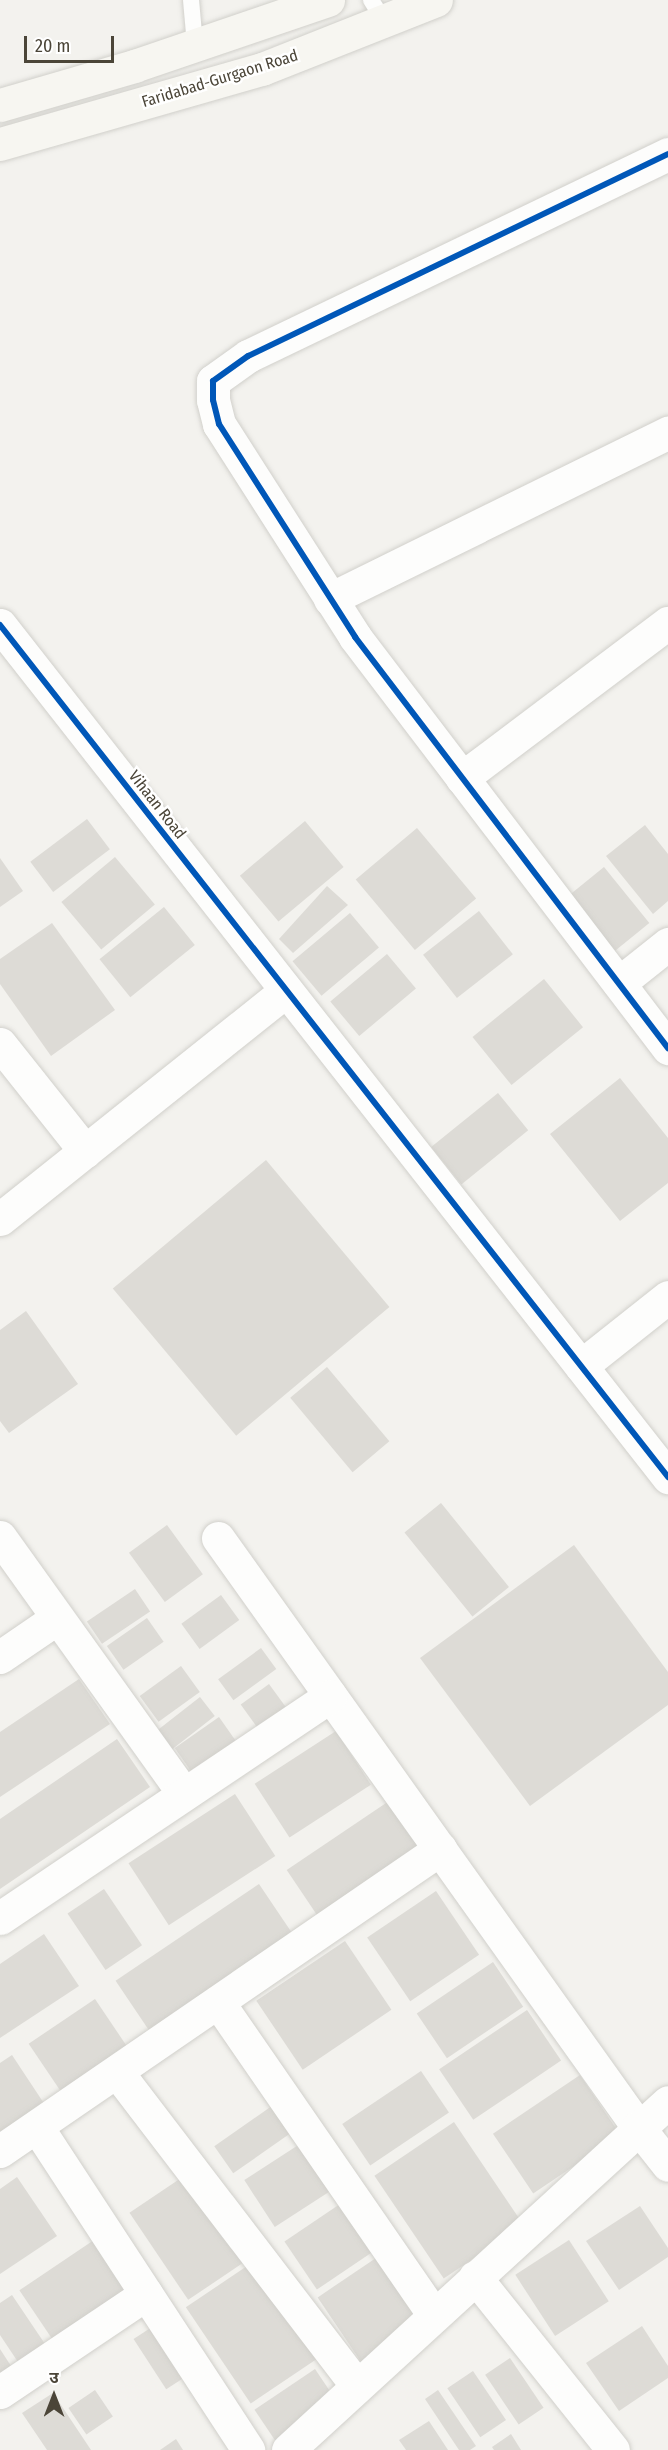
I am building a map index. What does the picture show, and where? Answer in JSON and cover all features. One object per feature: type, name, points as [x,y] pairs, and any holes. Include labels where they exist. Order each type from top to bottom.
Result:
[{"type":"main road","points":[[0,105],[195,45],[328,0]]},
{"type":"main road","name":"Faridabad-Gurgaon Road","points":[[0,144],[262,69],[378,11],[436,0]]},
{"type":"street","points":[[668,153],[248,356],[213,381],[213,400],[219,424],[355,637],[668,1048]]},
{"type":"street","points":[[330,599],[668,433]]},
{"type":"street","points":[[462,778],[668,622]]},
{"type":"street","name":"Vihaan Road","points":[[2,633],[668,1476]]},
{"type":"street","points":[[619,983],[668,944]]},
{"type":"street","points":[[0,1219],[286,991]]},
{"type":"street","points":[[0,1044],[85,1151]]},
{"type":"street","points":[[581,1366],[668,1297]]},
{"type":"street","points":[[0,1537],[184,1794]]},
{"type":"street","points":[[218,1538],[638,2127],[668,2165]]},
{"type":"street","points":[[0,1657],[57,1618]]},
{"type":"street","points":[[0,1918],[330,1696]]},
{"type":"street","points":[[0,2151],[440,1849]]},
{"type":"street","points":[[218,2002],[434,2315]]},
{"type":"street","points":[[117,2072],[357,2386]]},
{"type":"street","points":[[288,2450],[638,2127],[668,2102]]},
{"type":"street","points":[[37,2127],[248,2450]]},
{"type":"street","points":[[475,2277],[613,2450]]},
{"type":"street","points":[[0,2392],[146,2294]]},
{"type":"lane","points":[[191,0],[195,45]]},
{"type":"building","points":[[87,819],[110,849],[53,892],[30,862]]},
{"type":"building","points":[[305,821],[344,867],[278,922],[240,876]]},
{"type":"building","points":[[645,825],[668,854],[668,901],[653,914],[606,856]]},
{"type":"building","points":[[417,828],[476,898],[415,950],[356,879]]},
{"type":"building","points":[[115,857],[155,904],[101,949],[61,902]]},
{"type":"building","points":[[0,858],[23,891],[0,907]]},
{"type":"building","points":[[604,867],[649,923],[615,951],[570,895]]},
{"type":"building","points":[[327,886],[348,905],[293,953],[279,939]]},
{"type":"building","points":[[164,907],[195,945],[130,997],[99,959]]},
{"type":"building","points":[[479,911],[513,954],[457,998],[423,955]]},
{"type":"building","points":[[350,913],[379,947],[321,996],[293,961]]},
{"type":"building","points":[[52,923],[115,1010],[51,1056],[0,984],[0,959]]},
{"type":"building","points":[[387,954],[416,988],[359,1036],[330,1002]]},
{"type":"building","points":[[544,979],[583,1027],[512,1085],[473,1037]]},
{"type":"building","points":[[620,1078],[668,1138],[668,1183],[620,1221],[550,1134]]},
{"type":"building","points":[[498,1093],[528,1130],[461,1184],[431,1147]]},
{"type":"building","points":[[266,1160],[389,1307],[236,1436],[113,1289]]},
{"type":"building","points":[[26,1311],[78,1384],[9,1433],[0,1421],[0,1330]]},
{"type":"building","points":[[327,1367],[389,1441],[353,1472],[290,1398]]},
{"type":"building","points":[[441,1503],[509,1587],[472,1617],[404,1533]]},
{"type":"building","points":[[167,1525],[203,1574],[165,1602],[129,1553]]},
{"type":"building","points":[[574,1545],[668,1672],[668,1705],[530,1806],[420,1658]]},
{"type":"building","points":[[135,1589],[150,1611],[102,1644],[87,1621]]},
{"type":"building","points":[[221,1595],[239,1620],[200,1649],[181,1624]]},
{"type":"building","points":[[147,1618],[164,1642],[123,1670],[107,1646]]},
{"type":"building","points":[[261,1648],[276,1669],[233,1700],[218,1679]]},
{"type":"building","points":[[181,1666],[200,1692],[159,1722],[140,1696]]},
{"type":"building","points":[[79,1679],[110,1724],[0,1797],[0,1732]]},
{"type":"building","points":[[269,1684],[290,1713],[262,1734],[241,1705]]},
{"type":"building","points":[[200,1697],[215,1716],[172,1749],[157,1730]]},
{"type":"building","points":[[219,1717],[240,1747],[196,1778],[175,1748]]},
{"type":"building","points":[[336,1731],[371,1785],[290,1838],[255,1784]]},
{"type":"building","points":[[117,1739],[150,1787],[0,1889],[0,1819]]},
{"type":"building","points":[[235,1794],[275,1856],[169,1925],[128,1863]]},
{"type":"building","points":[[392,1799],[427,1850],[321,1921],[287,1870]]},
{"type":"building","points":[[259,1884],[294,1936],[151,2033],[116,1981]]},
{"type":"building","points":[[104,1889],[142,1945],[106,1970],[68,1914]]},
{"type":"building","points":[[436,1891],[479,1955],[410,2001],[367,1937]]},
{"type":"building","points":[[44,1934],[79,1986],[0,2038],[0,1964]]},
{"type":"building","points":[[345,1941],[391,2010],[303,2070],[256,2001]]},
{"type":"building","points":[[493,1962],[523,2007],[447,2058],[417,2013]]},
{"type":"building","points":[[95,1999],[134,2056],[67,2101],[29,2044]]},
{"type":"building","points":[[527,2010],[561,2061],[473,2120],[439,2069]]},
{"type":"building","points":[[12,2055],[47,2108],[0,2139],[0,2063]]},
{"type":"building","points":[[421,2071],[449,2112],[370,2166],[342,2124]]},
{"type":"building","points":[[580,2075],[620,2135],[533,2193],[493,2134]]},
{"type":"building","points":[[279,2101],[298,2128],[233,2173],[214,2146]]},
{"type":"building","points":[[454,2122],[523,2225],[444,2278],[374,2176]]},
{"type":"building","points":[[303,2142],[333,2189],[275,2227],[244,2180]]},
{"type":"building","points":[[190,2172],[249,2259],[188,2300],[129,2213]]},
{"type":"building","points":[[17,2177],[57,2236],[0,2274],[0,2189]]},
{"type":"building","points":[[340,2204],[372,2252],[317,2290],[284,2241]]},
{"type":"building","points":[[640,2206],[668,2248],[668,2257],[619,2290],[586,2241]]},
{"type":"building","points":[[94,2240],[130,2294],[56,2344],[19,2290]]},
{"type":"building","points":[[569,2240],[609,2301],[555,2336],[515,2275]]},
{"type":"building","points":[[379,2256],[422,2320],[361,2361],[318,2297]]},
{"type":"building","points":[[253,2262],[318,2358],[251,2403],[186,2307]]},
{"type":"building","points":[[12,2295],[45,2344],[18,2362],[0,2335],[0,2303]]},
{"type":"building","points":[[642,2326],[668,2366],[668,2378],[619,2411],[586,2363]]},
{"type":"building","points":[[152,2327],[185,2377],[166,2389],[134,2339]]},
{"type":"building","points":[[0,2349],[13,2369],[0,2377]]},
{"type":"building","points":[[510,2358],[544,2408],[519,2425],[485,2375]]},
{"type":"building","points":[[315,2369],[336,2400],[275,2440],[254,2410]]},
{"type":"building","points":[[473,2371],[506,2420],[480,2437],[447,2388]]},
{"type":"building","points":[[95,2390],[113,2417],[86,2434],[68,2408]]},
{"type":"building","points":[[438,2390],[476,2446],[470,2450],[459,2450],[425,2399]]},
{"type":"building","points":[[53,2393],[91,2450],[47,2450],[22,2413]]},
{"type":"building","points":[[429,2421],[448,2450],[406,2450],[399,2440]]},
{"type":"building","points":[[511,2434],[521,2450],[494,2450],[492,2447]]},
{"type":"building","points":[[176,2439],[183,2450],[160,2450]]},
{"type":"cycle path","points":[[668,154],[248,356],[213,381],[213,400],[219,424],[355,637],[668,1048]]},
{"type":"cycle path","points":[[0,625],[668,1477]]}]
